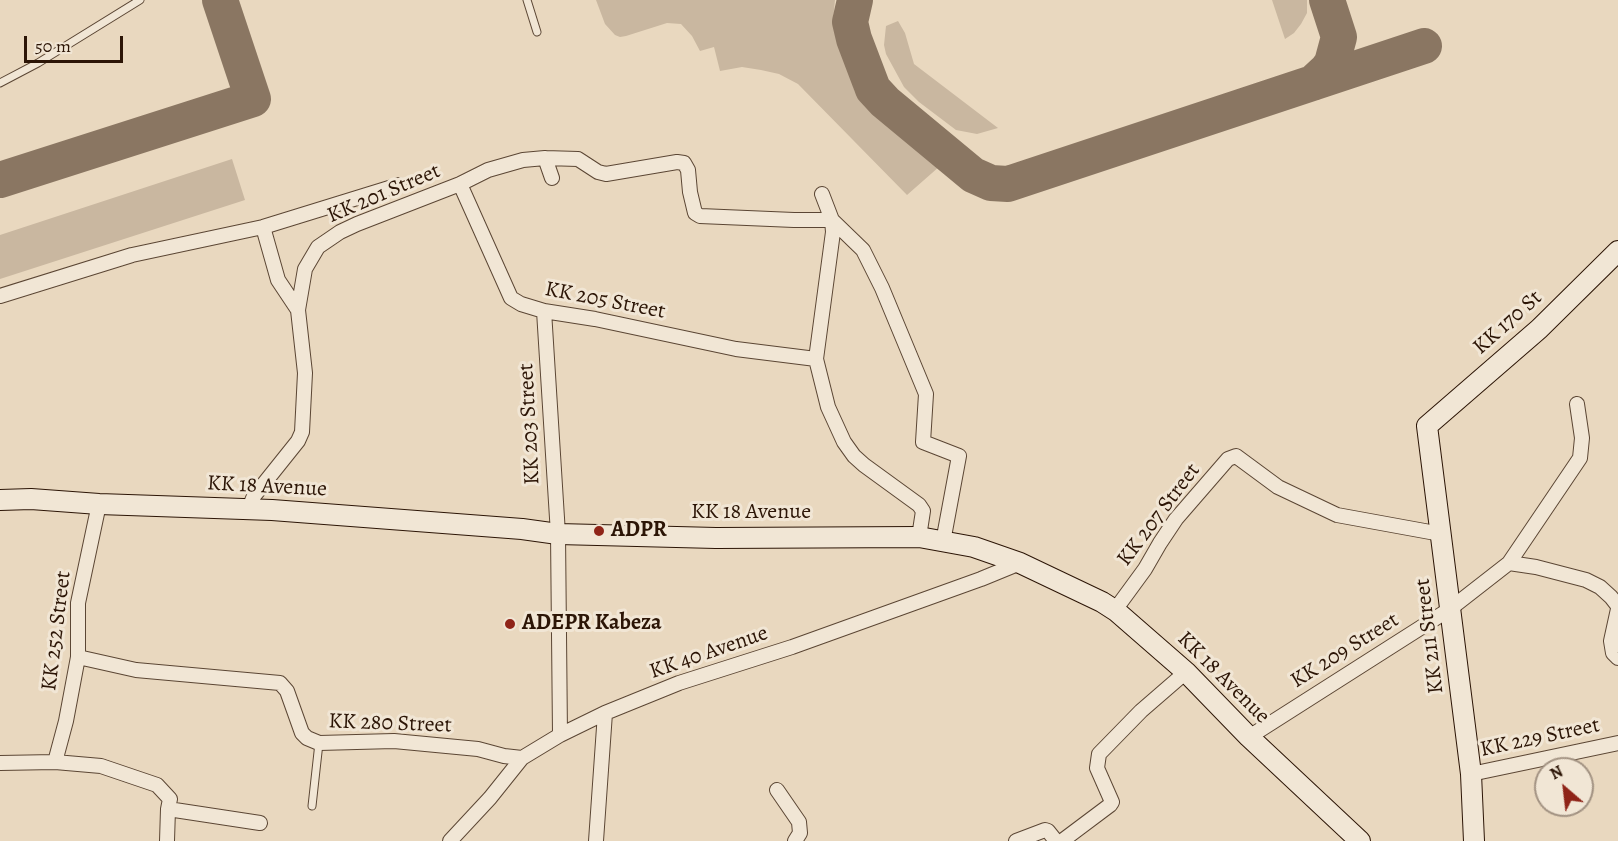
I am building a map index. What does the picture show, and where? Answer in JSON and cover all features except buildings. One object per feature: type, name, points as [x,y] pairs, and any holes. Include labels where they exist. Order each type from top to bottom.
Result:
[{"type":"main road","name":"KK 170 St","points":[[1427,426],[1539,329],[1618,251]]},
{"type":"main road","name":"KK 211 Street","points":[[1427,426],[1471,774],[1474,841]]},
{"type":"main road","name":"KK 18 Avenue","points":[[0,500],[31,499],[99,504],[249,508],[522,529],[558,534],[716,538],[919,537],[974,548],[1020,563],[1115,610],[1186,672],[1353,839]]},
{"type":"street","points":[[545,158],[552,178]]},
{"type":"street","name":"KK 201 Street","points":[[249,508],[254,496],[298,441],[302,432],[305,373],[298,310],[305,269],[318,248],[340,232],[460,184],[488,170],[523,160],[545,158],[578,159],[598,172],[606,174],[677,162],[684,163],[688,170],[695,213],[700,216],[832,220]]},
{"type":"street","points":[[0,296],[132,255],[263,227],[399,184]]},
{"type":"street","name":"KK 205 Street","points":[[460,184],[512,298],[521,304],[544,311],[595,319],[736,349],[816,359]]},
{"type":"street","points":[[822,194],[832,220],[832,243],[816,359],[828,407],[844,442],[854,456],[919,505],[923,511],[919,537]]},
{"type":"street","points":[[832,220],[863,250],[882,288],[926,394],[923,442],[959,456],[943,542]]},
{"type":"street","points":[[263,227],[278,280],[298,310]]},
{"type":"street","name":"KK 203 Street","points":[[544,311],[558,534],[560,735]]},
{"type":"street","name":"KK 209 Street","points":[[1249,737],[1450,609],[1509,563],[1580,458],[1582,438],[1577,404]]},
{"type":"street","name":"KK 207 Street","points":[[1115,610],[1145,569],[1176,519],[1228,459],[1236,456],[1278,487],[1337,515],[1442,534]]},
{"type":"street","name":"KK 252 Street","points":[[55,762],[66,721],[78,657],[78,603],[99,504]]},
{"type":"street","name":"KK 40 Avenue","points":[[450,841],[490,798],[522,758],[560,735],[605,713],[679,683],[792,647],[1020,563]]},
{"type":"street","points":[[1509,563],[1536,567],[1600,586],[1618,607],[1611,641],[1613,653],[1618,658]]},
{"type":"street","name":"KK 280 Street","points":[[78,657],[136,670],[280,683],[286,691],[302,733],[319,743],[394,741],[478,749],[522,758]]},
{"type":"street","points":[[1062,841],[1112,802],[1097,768],[1099,754],[1141,711],[1186,672]]},
{"type":"street","points":[[596,841],[605,713]]},
{"type":"street","name":"KK 229 Street","points":[[1471,774],[1618,743]]},
{"type":"street","points":[[0,763],[55,762],[101,766],[157,785],[170,799],[167,841]]},
{"type":"street","points":[[777,790],[799,822],[800,833],[795,841]]},
{"type":"street","points":[[168,810],[260,823]]},
{"type":"street","points":[[1016,841],[1045,830],[1056,841]]},
{"type":"lane","points":[[0,83],[38,63],[140,0]]},
{"type":"lane","points":[[527,0],[537,32]]},
{"type":"lane","points":[[312,806],[319,743]]},
{"type":"shaded area","points":[[596,0],[835,0],[833,20],[855,92],[866,104],[940,166],[907,195],[798,84],[779,74],[761,70],[742,67],[720,71],[714,47],[700,51],[692,36],[681,24],[667,23],[626,36],[615,35],[605,24]]},
{"type":"shaded area","points":[[1272,0],[1307,0],[1307,13],[1301,24],[1285,39]]},
{"type":"shaded area","points":[[898,21],[905,33],[914,64],[998,128],[977,134],[956,130],[919,102],[904,87],[886,54],[884,45],[886,26]]},
{"type":"shaded area","points":[[232,159],[245,200],[0,279],[0,235]]},
{"type":"taxiway","points":[[0,180],[253,99],[220,0]]},
{"type":"taxiway","points":[[855,0],[850,22],[873,89],[885,102],[973,175],[991,183],[1008,184],[1424,46]]},
{"type":"taxiway","points":[[1313,83],[1332,63],[1339,37],[1327,0]]},
{"type":"place","name":"ADPR","points":[[599,531]]},
{"type":"place","name":"ADEPR Kabeza","points":[[510,624]]}]
